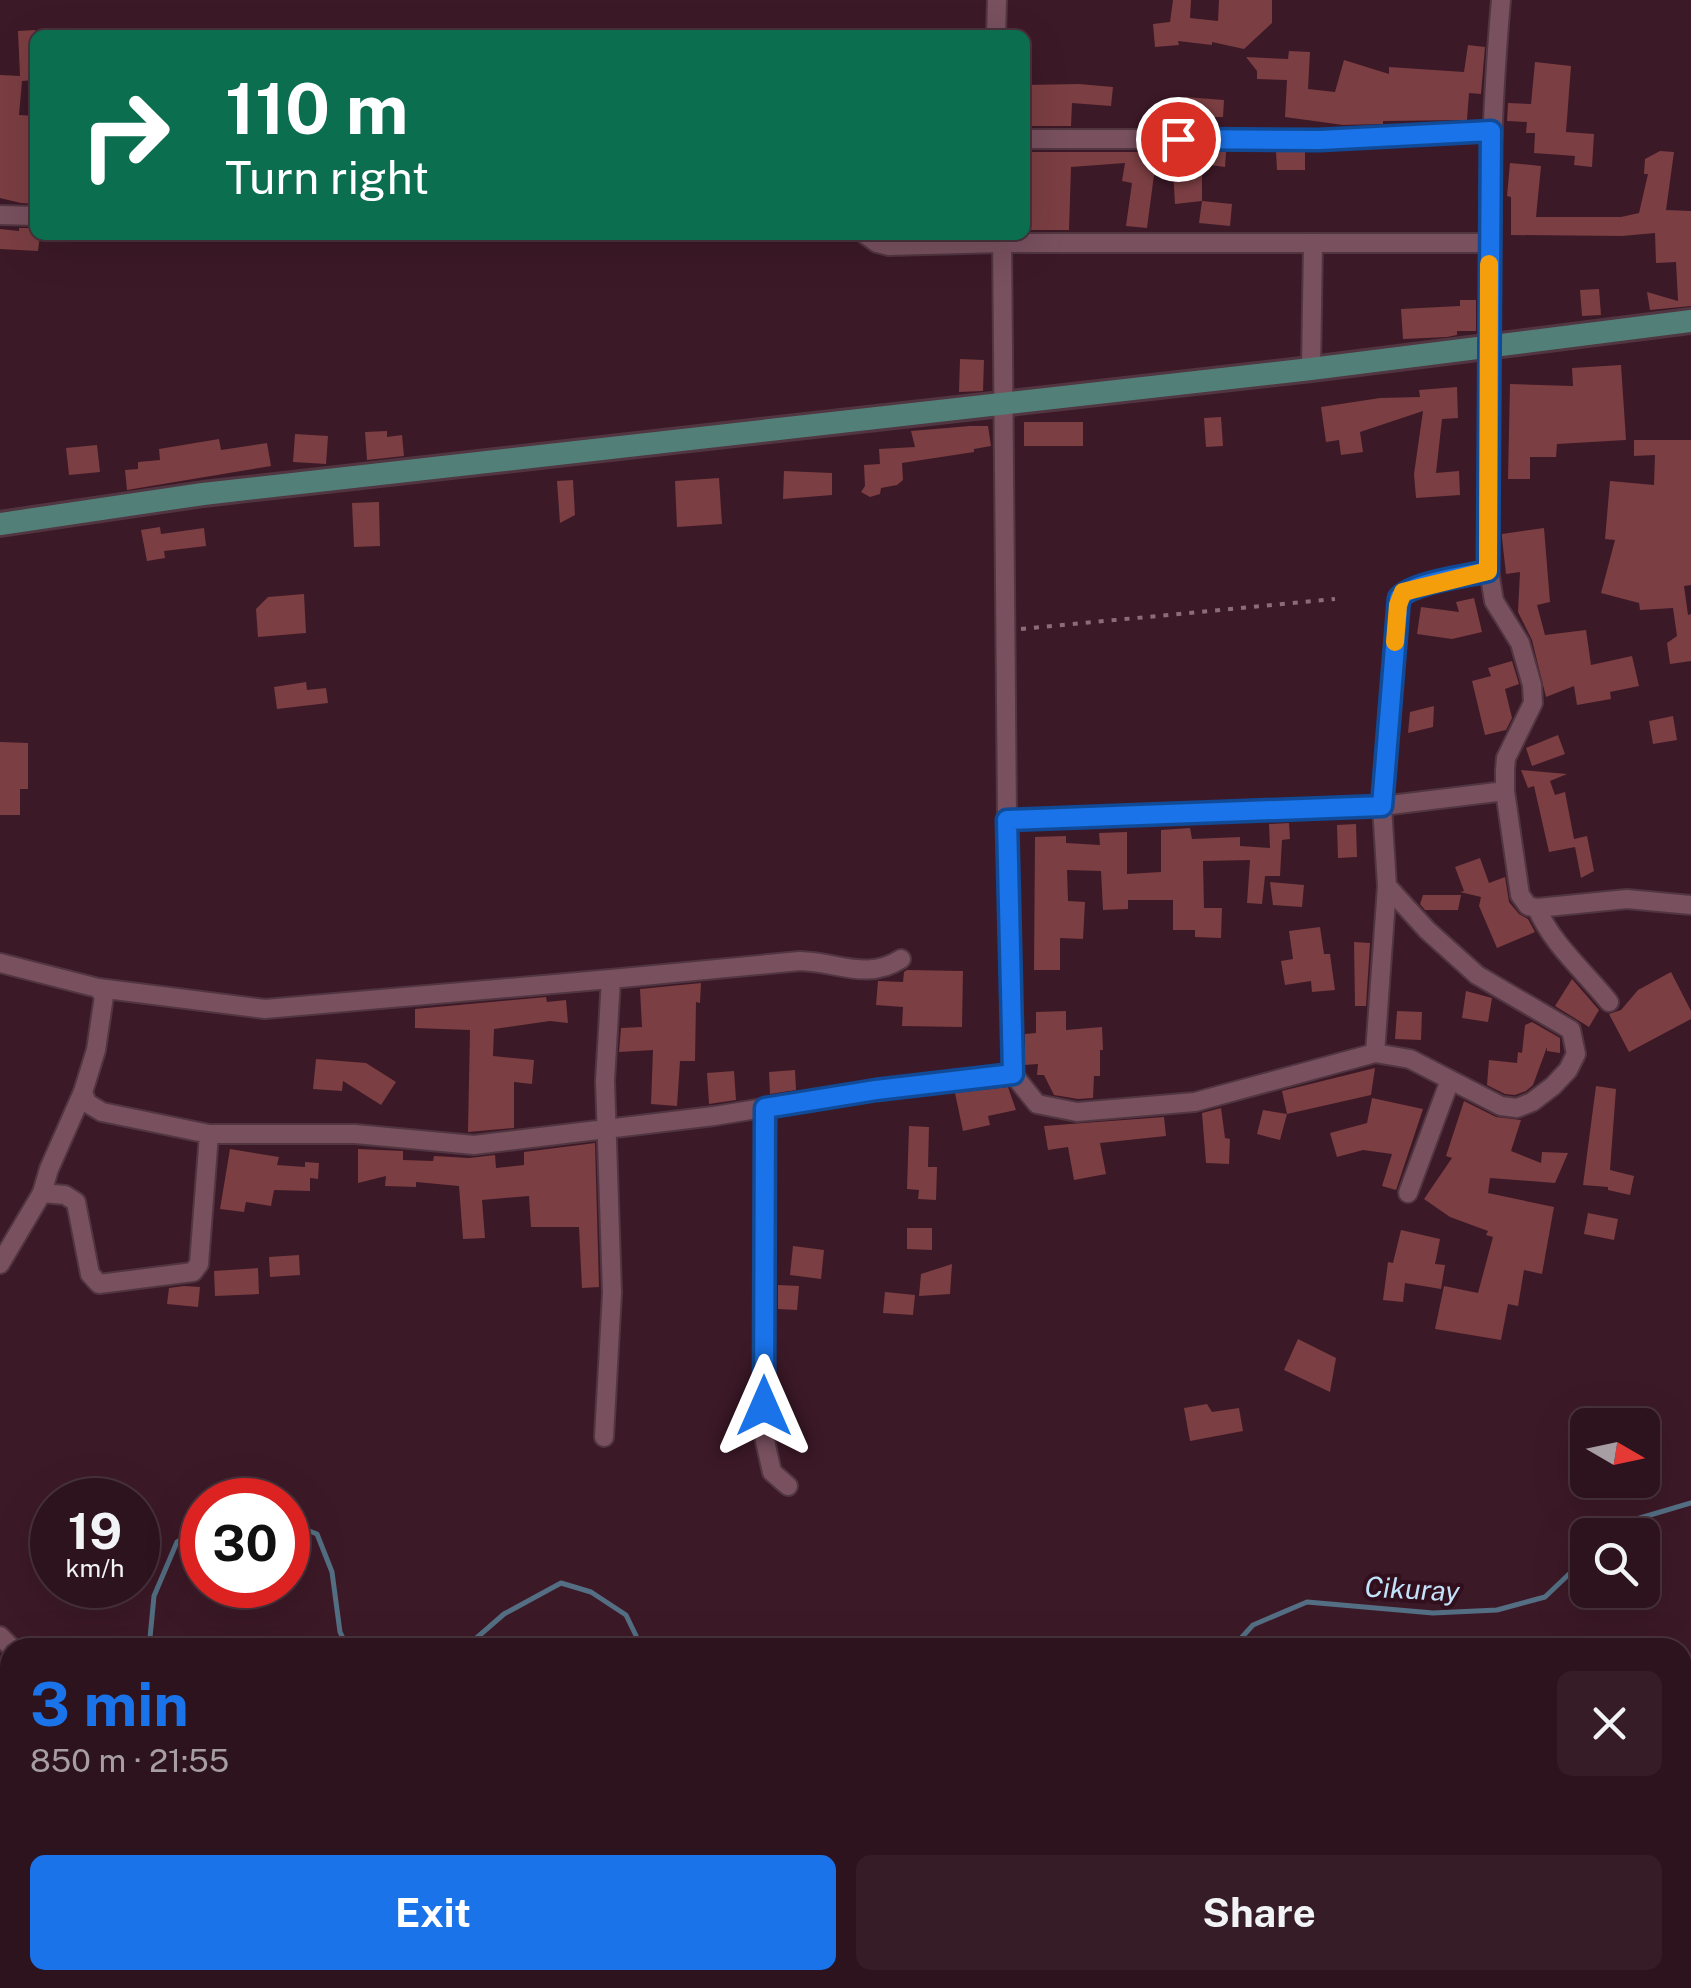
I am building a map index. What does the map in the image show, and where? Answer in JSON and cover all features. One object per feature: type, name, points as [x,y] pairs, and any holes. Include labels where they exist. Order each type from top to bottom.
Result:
[{"type":"main road","points":[[0,524],[203,494],[1311,370],[1691,321]]},
{"type":"street","points":[[996,30],[997,0]]},
{"type":"street","points":[[1501,0],[1491,131],[1488,571],[1494,601],[1520,644],[1532,686],[1532,704],[1506,758],[1505,791],[1520,895],[1528,906],[1537,908],[1628,900],[1691,904]]},
{"type":"street","points":[[1030,139],[1320,140],[1491,131]]},
{"type":"street","points":[[0,215],[30,216]]},
{"type":"street","points":[[1030,239],[1489,243]]},
{"type":"street","points":[[873,240],[889,246],[986,240]]},
{"type":"street","points":[[1002,240],[1013,1074],[1037,1104],[1077,1112],[1194,1102],[1375,1053],[1410,1059],[1501,1106],[1522,1107],[1544,1094],[1568,1070],[1576,1054],[1575,1039],[1564,1024],[1477,976],[1387,886]]},
{"type":"street","points":[[1311,370],[1313,244]]},
{"type":"street","points":[[1375,1053],[1387,886],[1382,806],[1399,598],[1403,592],[1419,587],[1488,571]]},
{"type":"street","points":[[1007,820],[1382,806],[1505,791]]},
{"type":"street","points":[[1537,908],[1549,935],[1575,959],[1609,1002]]},
{"type":"street","points":[[0,962],[98,988],[264,1009],[800,961],[826,962],[861,971],[884,970],[901,959]]},
{"type":"street","points":[[604,1437],[612,1293],[605,1081],[611,979]]},
{"type":"street","points":[[0,1264],[42,1193],[83,1092],[106,1003],[98,988]]},
{"type":"street","points":[[83,1092],[88,1103],[102,1112],[209,1134],[355,1134],[474,1144],[608,1130],[1013,1074]]},
{"type":"street","points":[[1408,1192],[1450,1080]]},
{"type":"street","points":[[765,1108],[764,1441],[772,1472],[788,1486]]},
{"type":"street","points":[[42,1193],[66,1195],[76,1202],[90,1274],[98,1284],[192,1272],[200,1264],[209,1134]]},
{"type":"path","points":[[1006,631],[1335,599]]},
{"type":"building","points":[[1173,0],[1191,0],[1190,18],[1218,21],[1219,0],[1272,0],[1272,23],[1244,49],[1212,42],[1178,41],[1179,45],[1155,47],[1153,24],[1170,22]]},
{"type":"building","points":[[30,30],[30,80],[22,81],[19,115],[30,116],[30,204],[0,198],[0,75],[20,76],[18,31]]},
{"type":"building","points":[[1468,45],[1485,47],[1481,94],[1469,93],[1467,120],[1343,125],[1285,117],[1287,80],[1257,79],[1257,71],[1246,57],[1288,59],[1289,51],[1310,52],[1308,89],[1335,92],[1344,60],[1389,74],[1389,67],[1464,72]]},
{"type":"building","points":[[1535,62],[1571,66],[1566,132],[1594,134],[1592,167],[1574,165],[1575,156],[1534,153],[1535,133],[1526,133],[1527,122],[1507,121],[1508,103],[1531,104]]},
{"type":"building","points":[[1030,85],[1113,87],[1111,106],[1072,103],[1071,126],[1030,126]]},
{"type":"building","points":[[1185,97],[1224,100],[1223,117],[1209,117],[1208,126],[1183,126]]},
{"type":"building","points":[[1660,151],[1674,152],[1666,210],[1691,211],[1691,306],[1650,310],[1647,292],[1678,301],[1676,262],[1656,263],[1655,233],[1511,235],[1511,197],[1507,196],[1510,163],[1541,166],[1536,217],[1621,217],[1639,213],[1648,174],[1644,174],[1645,159]]},
{"type":"building","points":[[1030,152],[1157,152],[1147,228],[1126,226],[1132,183],[1122,181],[1125,163],[1071,167],[1069,230],[1030,230]]},
{"type":"building","points":[[1172,152],[1226,152],[1225,167],[1202,164],[1202,201],[1175,204]]},
{"type":"building","points":[[1276,152],[1305,152],[1305,170],[1277,170]]},
{"type":"building","points":[[1202,201],[1232,204],[1230,226],[1199,223]]},
{"type":"building","points":[[30,228],[30,240],[39,240],[38,251],[0,249],[0,229]]},
{"type":"building","points":[[1599,289],[1601,315],[1582,316],[1580,290]]},
{"type":"building","points":[[1460,300],[1476,300],[1476,331],[1403,339],[1401,309],[1460,306]]},
{"type":"building","points":[[960,359],[984,360],[983,391],[959,392]]},
{"type":"building","points":[[1621,365],[1626,440],[1557,444],[1556,457],[1530,457],[1530,479],[1508,479],[1510,384],[1573,386],[1572,368]]},
{"type":"building","points":[[1457,387],[1458,418],[1442,419],[1436,473],[1459,471],[1460,495],[1416,498],[1414,474],[1423,411],[1360,432],[1363,452],[1341,455],[1339,440],[1326,442],[1321,407],[1380,398],[1420,397],[1419,390]]},
{"type":"building","points":[[1221,417],[1223,446],[1206,447],[1204,418]]},
{"type":"building","points":[[1024,422],[1083,422],[1083,446],[1024,446]]},
{"type":"building","points":[[988,426],[991,446],[902,463],[903,480],[897,485],[881,488],[880,494],[870,497],[861,492],[865,486],[864,465],[880,464],[879,449],[915,447],[911,431]]},
{"type":"building","points":[[387,431],[387,437],[402,435],[404,456],[367,460],[365,432]]},
{"type":"building","points":[[295,434],[328,436],[326,464],[293,462]]},
{"type":"building","points":[[219,439],[221,450],[267,443],[271,466],[127,490],[125,470],[138,469],[138,462],[160,460],[159,449]]},
{"type":"building","points":[[1634,440],[1691,440],[1691,585],[1684,586],[1688,615],[1691,614],[1691,661],[1670,664],[1667,643],[1677,636],[1673,608],[1640,610],[1639,603],[1601,593],[1615,540],[1605,539],[1610,481],[1654,485],[1655,455],[1634,456]]},
{"type":"building","points":[[97,445],[100,472],[69,475],[66,448]]},
{"type":"building","points":[[784,471],[832,473],[832,495],[783,499]]},
{"type":"building","points":[[719,478],[722,524],[677,527],[675,481]]},
{"type":"building","points":[[573,480],[575,515],[560,523],[557,481]]},
{"type":"building","points":[[379,502],[380,546],[354,547],[352,503]]},
{"type":"building","points":[[160,527],[161,534],[204,528],[206,546],[164,551],[165,558],[147,561],[141,530]]},
{"type":"building","points":[[1544,528],[1550,602],[1537,605],[1545,635],[1586,630],[1591,665],[1632,656],[1639,686],[1610,692],[1611,699],[1577,705],[1574,686],[1546,697],[1532,640],[1518,612],[1520,572],[1506,574],[1502,538],[1502,534]]},
{"type":"building","points":[[304,594],[306,633],[258,637],[256,609],[268,597]]},
{"type":"building","points":[[1474,598],[1482,632],[1452,639],[1417,634],[1421,607],[1459,612],[1456,602]]},
{"type":"building","points":[[1512,661],[1519,684],[1505,689],[1512,718],[1506,730],[1485,735],[1472,681],[1491,676],[1488,668]]},
{"type":"building","points":[[306,682],[307,690],[326,688],[328,703],[277,709],[274,687]]},
{"type":"building","points":[[1434,706],[1433,727],[1408,733],[1410,712]]},
{"type":"building","points":[[1673,716],[1677,740],[1653,744],[1649,721]]},
{"type":"building","points":[[1558,735],[1565,754],[1532,766],[1526,748]]},
{"type":"building","points":[[0,742],[28,743],[28,789],[20,789],[20,815],[0,815]]},
{"type":"building","points":[[1521,770],[1567,774],[1550,781],[1555,795],[1565,792],[1574,839],[1587,836],[1594,871],[1581,878],[1575,847],[1549,852],[1534,786],[1528,788]]},
{"type":"building","points":[[1289,823],[1290,839],[1282,840],[1280,876],[1265,876],[1262,904],[1247,903],[1250,860],[1203,861],[1204,908],[1222,908],[1221,938],[1195,937],[1195,930],[1173,930],[1173,900],[1128,900],[1128,909],[1103,910],[1101,871],[1067,870],[1068,901],[1085,902],[1083,939],[1060,938],[1060,970],[1034,970],[1035,837],[1066,836],[1066,843],[1100,845],[1099,833],[1127,832],[1127,874],[1161,872],[1161,830],[1190,828],[1192,839],[1240,837],[1240,846],[1270,848],[1269,824]]},
{"type":"building","points":[[1356,824],[1357,857],[1338,858],[1337,825]]},
{"type":"building","points":[[1480,858],[1489,883],[1505,877],[1509,902],[1528,919],[1535,932],[1497,948],[1479,906],[1481,897],[1460,892],[1464,891],[1455,867]]},
{"type":"building","points":[[1270,882],[1304,885],[1302,907],[1273,905]]},
{"type":"building","points":[[1423,895],[1461,895],[1458,910],[1425,910],[1420,904]]},
{"type":"building","points":[[1320,927],[1324,954],[1330,954],[1335,990],[1312,992],[1311,981],[1285,985],[1281,961],[1293,959],[1289,931]]},
{"type":"building","points":[[1354,942],[1370,943],[1366,1006],[1355,1006]]},
{"type":"building","points":[[907,970],[963,971],[962,1027],[902,1026],[903,1007],[876,1005],[878,981],[903,982]]},
{"type":"building","points":[[1671,972],[1691,1011],[1691,1019],[1629,1052],[1609,1014],[1621,1010],[1638,990]]},
{"type":"building","points":[[1572,979],[1599,1010],[1589,1027],[1555,1006]]},
{"type":"building","points":[[701,983],[700,1003],[696,1002],[695,1061],[680,1061],[677,1106],[651,1104],[653,1050],[619,1052],[621,1028],[642,1027],[640,989]]},
{"type":"building","points":[[1466,991],[1492,998],[1488,1022],[1462,1018]]},
{"type":"building","points":[[546,997],[547,1002],[566,1000],[568,1023],[550,1021],[494,1029],[493,1056],[534,1060],[532,1084],[514,1082],[514,1128],[468,1132],[470,1030],[415,1028],[415,1009]]},
{"type":"building","points":[[1066,1011],[1066,1030],[1102,1027],[1100,1076],[1094,1076],[1093,1098],[1054,1095],[1044,1075],[1037,1075],[1038,1064],[1025,1065],[1025,1034],[1036,1033],[1036,1012]]},
{"type":"building","points":[[1397,1011],[1422,1012],[1421,1040],[1395,1039]]},
{"type":"building","points":[[1532,1022],[1560,1038],[1560,1053],[1547,1051],[1547,1047],[1533,1085],[1526,1091],[1505,1094],[1487,1085],[1489,1060],[1517,1063],[1525,1025]]},
{"type":"building","points":[[316,1059],[366,1063],[396,1082],[381,1105],[343,1081],[342,1091],[313,1089]]},
{"type":"building","points":[[1375,1068],[1371,1095],[1287,1114],[1282,1091]]},
{"type":"building","points":[[795,1070],[796,1090],[770,1094],[769,1072]]},
{"type":"building","points":[[734,1071],[736,1100],[709,1104],[707,1073]]},
{"type":"building","points":[[1596,1086],[1616,1089],[1610,1170],[1634,1176],[1630,1195],[1608,1187],[1583,1185]]},
{"type":"building","points":[[1008,1087],[1016,1110],[988,1116],[990,1125],[963,1131],[955,1093]]},
{"type":"building","points":[[1372,1098],[1423,1109],[1396,1190],[1382,1186],[1392,1154],[1363,1150],[1337,1157],[1330,1133],[1367,1123]]},
{"type":"building","points":[[1464,1101],[1496,1117],[1521,1120],[1511,1151],[1541,1163],[1542,1152],[1568,1153],[1555,1183],[1490,1178],[1488,1193],[1554,1207],[1542,1274],[1524,1270],[1518,1306],[1508,1304],[1501,1340],[1435,1329],[1444,1286],[1478,1293],[1493,1237],[1486,1235],[1488,1231],[1450,1217],[1424,1199],[1452,1158],[1446,1156]]},
{"type":"building","points":[[1221,1108],[1225,1138],[1230,1139],[1229,1164],[1206,1163],[1202,1113]]},
{"type":"building","points":[[1263,1110],[1287,1114],[1280,1140],[1257,1134]]},
{"type":"building","points":[[1164,1117],[1166,1136],[1100,1143],[1106,1174],[1074,1180],[1068,1147],[1048,1150],[1044,1126]]},
{"type":"building","points":[[909,1126],[929,1127],[928,1167],[937,1167],[936,1200],[918,1199],[919,1190],[907,1189]]},
{"type":"building","points":[[595,1143],[599,1287],[582,1288],[579,1227],[531,1227],[529,1196],[482,1200],[485,1238],[463,1239],[459,1186],[416,1182],[416,1187],[385,1186],[386,1176],[358,1183],[358,1149],[403,1151],[403,1160],[495,1155],[496,1168],[524,1165],[524,1152]]},
{"type":"building","points":[[230,1149],[279,1157],[277,1165],[305,1167],[305,1162],[319,1163],[318,1179],[310,1178],[310,1191],[274,1190],[271,1206],[246,1202],[244,1212],[220,1209]]},
{"type":"building","points":[[1588,1213],[1618,1219],[1614,1240],[1584,1234]]},
{"type":"building","points":[[907,1228],[932,1228],[932,1250],[907,1249]]},
{"type":"building","points":[[1401,1230],[1440,1239],[1435,1264],[1445,1265],[1441,1289],[1405,1283],[1403,1302],[1383,1300],[1388,1262],[1393,1263]]},
{"type":"building","points":[[793,1246],[824,1250],[821,1279],[790,1275]]},
{"type":"building","points":[[299,1255],[300,1275],[270,1277],[269,1257]]},
{"type":"building","points":[[952,1264],[950,1294],[919,1296],[921,1274]]},
{"type":"building","points":[[258,1268],[259,1294],[215,1296],[214,1271]]},
{"type":"building","points":[[778,1285],[799,1286],[797,1310],[778,1309]]},
{"type":"building","points":[[200,1287],[198,1307],[167,1304],[169,1288]]},
{"type":"building","points":[[885,1292],[915,1295],[913,1315],[883,1313]]},
{"type":"building","points":[[1298,1339],[1336,1358],[1330,1392],[1284,1370]]},
{"type":"building","points":[[1207,1404],[1212,1412],[1239,1408],[1243,1431],[1190,1441],[1184,1408]]},
{"type":"waterway","name":"Cikuray","points":[[1640,1518],[1691,1503]]},
{"type":"waterway","name":"Cikuray","points":[[310,1531],[317,1534],[332,1572],[343,1638]]},
{"type":"waterway","name":"Cikuray","points":[[150,1638],[154,1596],[180,1540]]},
{"type":"waterway","name":"Cikuray","points":[[1241,1638],[1253,1625],[1307,1602],[1433,1613],[1497,1610],[1545,1597],[1570,1573]]},
{"type":"waterway","name":"Cikuray","points":[[476,1638],[504,1614],[561,1583],[591,1592],[626,1615],[637,1638]]},
{"type":"slow traffic","points":[[1395,642],[1399,598],[1403,592],[1488,571],[1489,264]]},
{"type":"route","points":[[764,1406],[765,1108],[1013,1074],[1007,820],[1382,806],[1399,598],[1403,592],[1419,587],[1488,571],[1491,131],[1320,140],[1178,139]]}]
